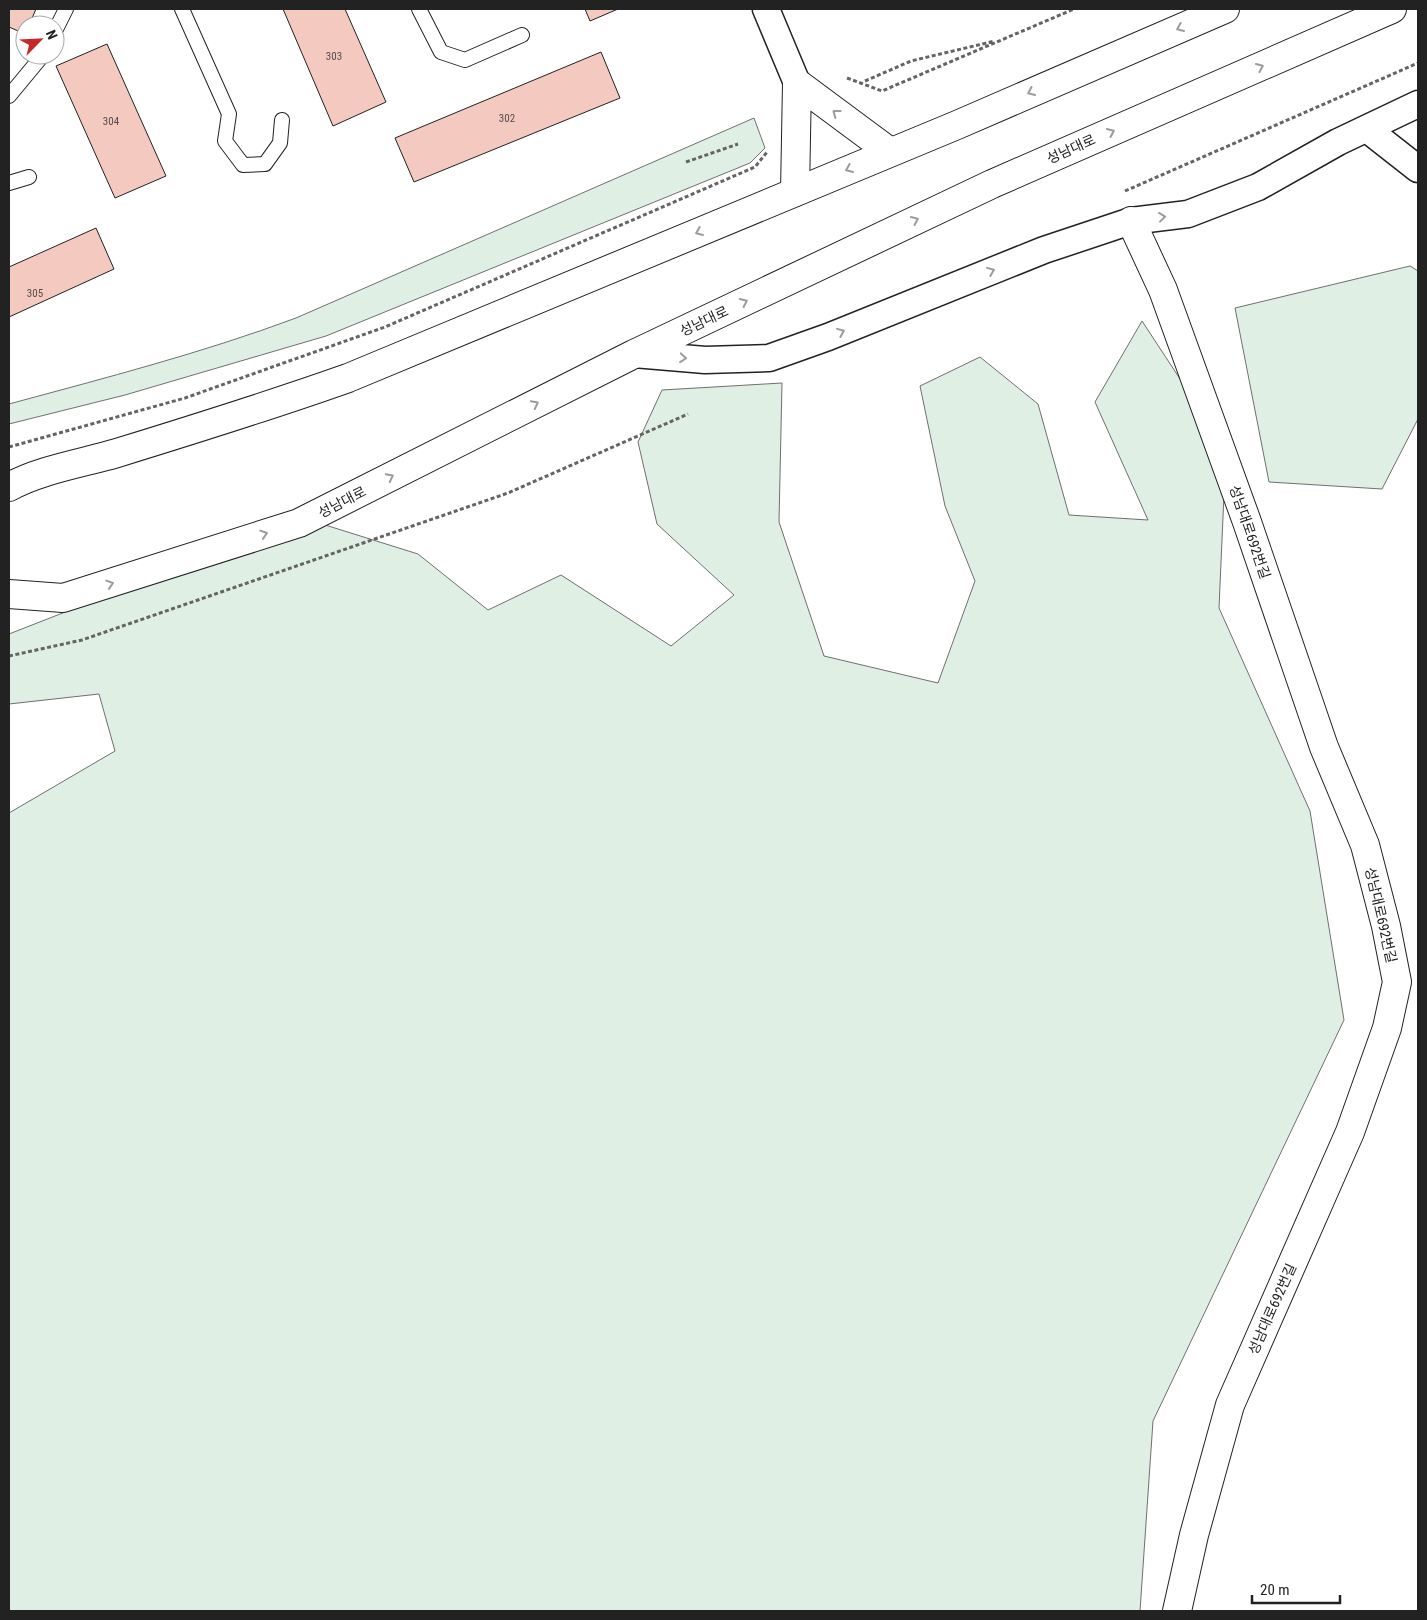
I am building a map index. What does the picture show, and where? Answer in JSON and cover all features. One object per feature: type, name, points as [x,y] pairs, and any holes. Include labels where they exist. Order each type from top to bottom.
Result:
[{"type":"main road","points":[[13,482],[97,459],[258,410],[348,378],[890,152],[1224,9]]},
{"type":"main road","name":"성남대로","points":[[9,594],[63,598],[300,523],[634,354],[992,184],[1392,9]]},
{"type":"main road","points":[[797,83],[890,152]]},
{"type":"main road","points":[[795,192],[797,83]]},
{"type":"main road","name":"성남대로692번길","points":[[1131,221],[1166,299],[1247,522],[1324,747],[1365,845],[1386,926],[1397,982],[1387,1028],[1350,1132],[1230,1405],[1177,1610]]},
{"type":"main road","points":[[9,613],[63,598]]},
{"type":"street","points":[[766,9],[797,83]]},
{"type":"street","points":[[634,354],[705,360],[769,358],[828,337],[1044,250],[1131,221],[1188,214],[1258,187],[1338,142],[1418,104]]},
{"type":"street","points":[[1367,129],[1418,169]]},
{"type":"lane","points":[[182,9],[229,114],[225,141],[243,165],[265,164],[280,143],[282,120]]},
{"type":"lane","points":[[419,9],[441,52],[465,60],[522,34]]},
{"type":"lane","points":[[9,96],[35,65]]},
{"type":"lane","points":[[9,184],[29,177]]},
{"type":"path","points":[[846,78],[882,90],[1074,9]]},
{"type":"path","points":[[865,81],[910,61],[1004,39]]},
{"type":"path","points":[[686,162],[738,144]]},
{"type":"path","points":[[9,447],[185,398],[385,327],[755,167],[772,146]]},
{"type":"path","points":[[9,656],[82,640],[508,493],[688,414]]},
{"type":"green space","points":[[754,118],[765,148],[750,163],[326,336],[125,395],[9,424],[9,404],[189,354],[296,318]]},
{"type":"green space","points":[[1410,266],[1418,271],[1418,419],[1382,489],[1269,482],[1235,308]]},
{"type":"green space","points":[[1142,321],[1226,449],[1219,608],[1310,811],[1344,1020],[1153,1421],[1140,1611],[9,1611],[9,813],[115,751],[99,694],[9,704],[9,634],[170,571],[322,524],[418,554],[488,610],[561,575],[671,646],[734,595],[657,524],[638,442],[662,390],[782,383],[779,522],[824,656],[938,683],[975,581],[945,506],[920,386],[980,357],[1038,404],[1069,515],[1148,520],[1095,402]]},
{"type":"building","points":[[9,9],[36,9],[33,15],[15,15],[15,30],[9,27]]},
{"type":"building","points":[[283,9],[345,9],[386,102],[333,126]]},
{"type":"building","points":[[585,9],[618,9],[590,21]]},
{"type":"building","points":[[107,44],[166,176],[115,198],[56,66],[65,65],[65,62]]},
{"type":"building","points":[[601,52],[620,98],[414,182],[395,138]]},
{"type":"building","points":[[96,228],[114,269],[9,317],[9,267]]}]
